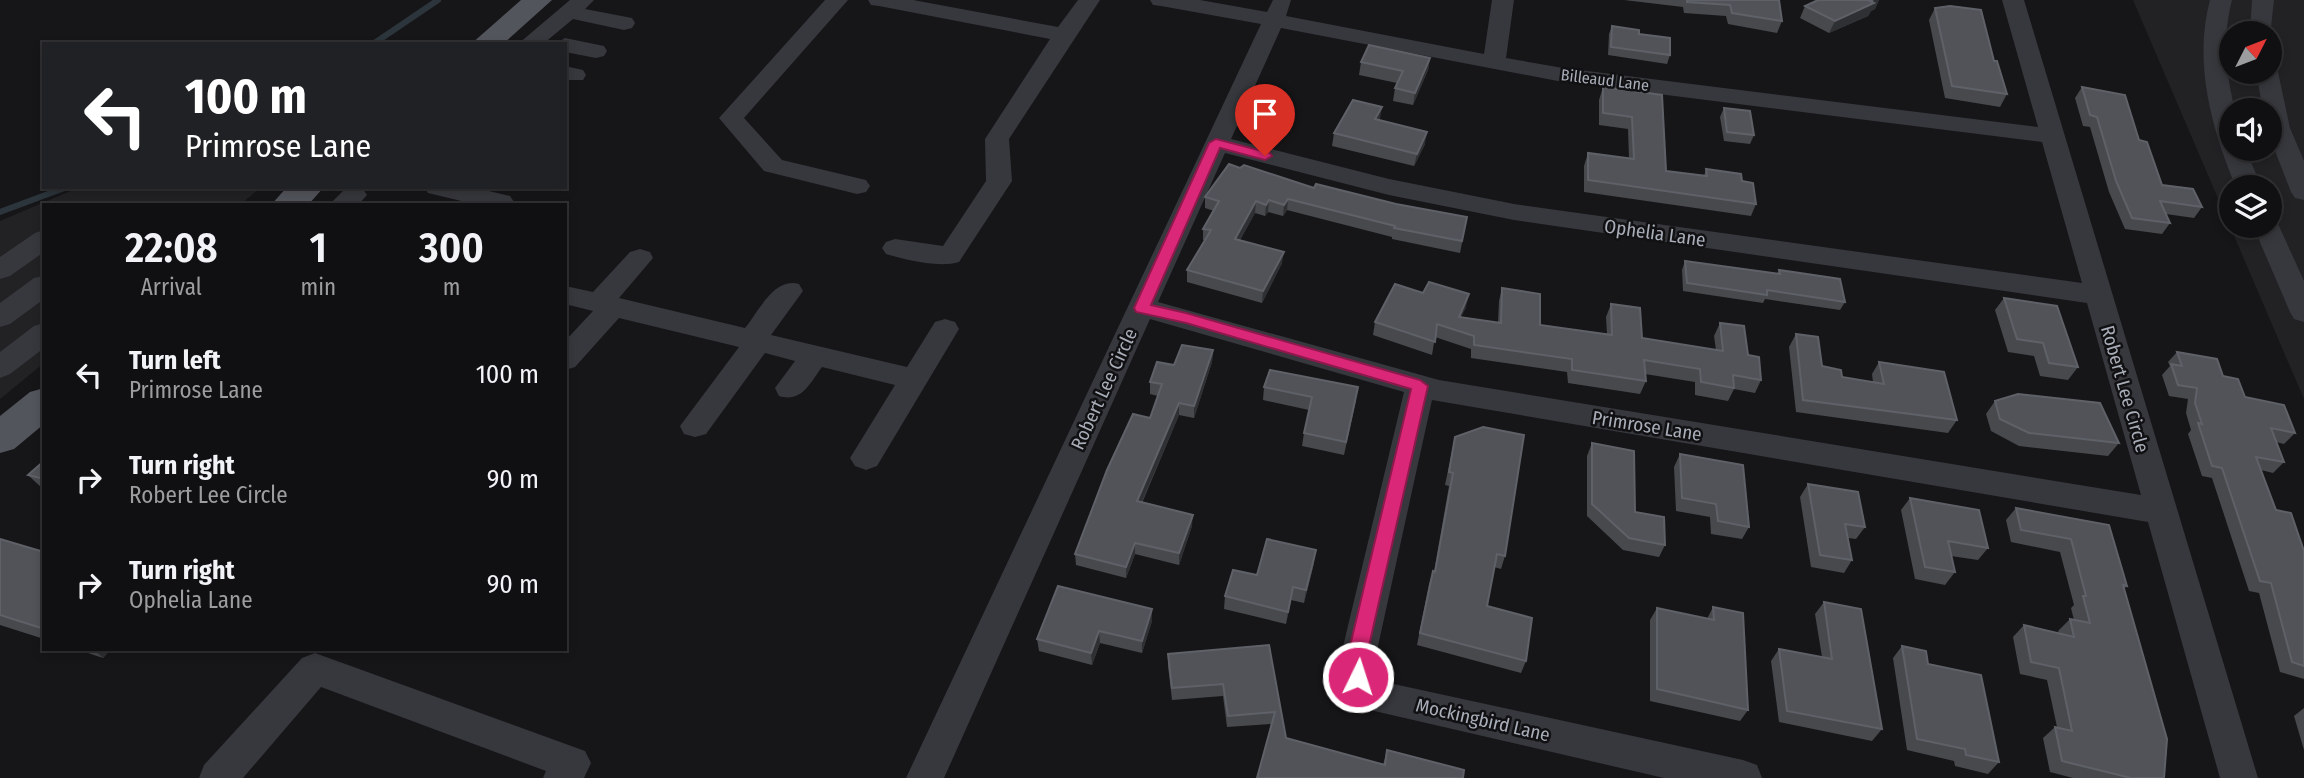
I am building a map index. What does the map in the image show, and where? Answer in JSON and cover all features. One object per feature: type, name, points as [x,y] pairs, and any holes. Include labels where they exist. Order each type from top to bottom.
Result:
[{"type":"main road","points":[[487,42],[538,0]]},
{"type":"main road","points":[[289,203],[306,189]]},
{"type":"main road","points":[[0,438],[42,404]]},
{"type":"street","points":[[837,0],[731,118],[773,166],[857,186]]},
{"type":"street","points":[[879,0],[1064,35]]},
{"type":"street","points":[[895,248],[950,256],[999,180],[997,139],[1089,0]]},
{"type":"street","name":"Billeaud Lane","points":[[1161,0],[1279,9],[1494,64],[2053,136]]},
{"type":"street","points":[[1494,64],[1503,0]]},
{"type":"street","name":"Robert Lee Circle","points":[[2013,0],[2239,778]]},
{"type":"street","points":[[2220,98],[2214,51],[2221,0]]},
{"type":"street","points":[[2262,21],[2263,0]]},
{"type":"street","points":[[532,41],[576,6],[624,23]]},
{"type":"street","name":"Robert Lee Circle","points":[[925,778],[1279,9]]},
{"type":"street","points":[[567,45],[596,51]]},
{"type":"street","points":[[2269,84],[2278,128],[2304,192]]},
{"type":"street","name":"Ophelia Lane","points":[[1216,143],[1389,187],[1514,212],[2098,295]]},
{"type":"street","points":[[446,189],[501,202]]},
{"type":"street","points":[[2271,238],[2304,312]]},
{"type":"street","points":[[0,270],[42,240]]},
{"type":"street","points":[[567,357],[640,258]]},
{"type":"street","points":[[0,317],[42,286]]},
{"type":"street","points":[[695,426],[789,291]]},
{"type":"street","points":[[567,295],[914,379]]},
{"type":"street","name":"Primrose Lane","points":[[1142,308],[1186,318],[1420,386],[2160,511]]},
{"type":"street","points":[[866,458],[945,329]]},
{"type":"street","points":[[0,367],[42,335]]},
{"type":"street","points":[[790,388],[815,355]]},
{"type":"street","name":"Mockingbird Lane","points":[[1420,386],[1360,646],[1357,665],[1358,677],[1363,686],[1384,698],[1743,778]]},
{"type":"street","points":[[218,778],[315,669],[572,763],[562,778]]},
{"type":"shaded area","points":[[2133,0],[2304,0],[2304,399],[2235,238],[2282,238],[2282,175],[2219,175],[2219,201]]},
{"type":"shaded area","points":[[75,189],[259,189],[242,203],[42,203]]},
{"type":"shaded area","points":[[42,203],[42,365],[0,399],[0,221]]},
{"type":"building","points":[[1687,0],[1779,0],[1782,21],[1732,13],[1730,5]]},
{"type":"building","points":[[1818,0],[1873,0],[1870,1],[1874,3],[1835,21],[1805,6]]},
{"type":"building","points":[[1950,6],[1981,10],[1994,61],[1997,61],[2007,94],[1952,86],[1935,8]]},
{"type":"building","points":[[1612,26],[1639,30],[1639,34],[1670,38],[1670,55],[1611,47]]},
{"type":"building","points":[[1369,45],[1430,58],[1415,93],[1395,88],[1403,71],[1361,62]]},
{"type":"building","points":[[1603,87],[1662,95],[1666,171],[1707,176],[1706,169],[1741,174],[1742,181],[1753,183],[1756,204],[1588,180],[1588,153],[1634,159],[1632,117],[1603,113]]},
{"type":"building","points":[[2082,87],[2125,95],[2139,140],[2147,142],[2162,185],[2193,189],[2202,207],[2160,201],[2170,223],[2132,218],[2116,181],[2097,117],[2090,115]]},
{"type":"building","points":[[1353,100],[1382,107],[1375,119],[1427,132],[1417,154],[1334,133]]},
{"type":"building","points":[[1724,108],[1750,111],[1754,135],[1727,132]]},
{"type":"building","points":[[1229,164],[1240,168],[1244,165],[1314,188],[1316,184],[1396,204],[1467,217],[1462,241],[1394,228],[1395,226],[1288,199],[1284,205],[1269,200],[1266,205],[1256,201],[1235,239],[1284,252],[1263,291],[1187,270],[1211,230],[1203,229],[1219,201],[1205,197]]},
{"type":"building","points":[[1685,261],[1840,279],[1845,302],[1767,290],[1767,295],[1687,283]]},
{"type":"building","points":[[1429,282],[1469,294],[1459,317],[1501,323],[1502,288],[1540,294],[1540,325],[1612,335],[1611,304],[1640,308],[1642,338],[1723,351],[1720,323],[1744,326],[1748,355],[1759,357],[1761,380],[1733,375],[1734,388],[1701,382],[1700,369],[1644,360],[1646,381],[1572,370],[1572,359],[1474,345],[1474,336],[1437,324],[1435,342],[1375,322],[1395,284],[1423,293]]},
{"type":"building","points":[[2004,298],[2057,306],[2078,367],[2049,363],[2043,343],[2017,339]]},
{"type":"building","points":[[1796,334],[1818,337],[1822,366],[1841,370],[1842,377],[1884,384],[1879,362],[1944,372],[1957,420],[1803,400]]},
{"type":"building","points":[[1182,345],[1213,350],[1194,406],[1179,403],[1137,501],[1193,515],[1179,553],[1135,543],[1126,567],[1075,554],[1107,470],[1133,414],[1150,418],[1162,384],[1150,382],[1157,362],[1174,365]]},
{"type":"building","points":[[2177,352],[2217,359],[2223,376],[2238,379],[2245,397],[2284,405],[2295,433],[2271,428],[2284,462],[2256,457],[2276,510],[2291,513],[2304,551],[2304,666],[2292,662],[2271,583],[2260,581],[2222,468],[2212,466],[2198,423],[2202,424],[2195,403],[2197,388],[2178,385],[2171,364],[2182,366]]},
{"type":"building","points":[[1270,370],[1358,387],[1346,442],[1304,433],[1312,397],[1264,387]]},
{"type":"building","points":[[2018,394],[2100,403],[2119,443],[2029,433],[2000,419],[1995,401]]},
{"type":"building","points":[[1483,427],[1524,435],[1505,556],[1497,554],[1487,606],[1532,618],[1526,661],[1420,633],[1433,571],[1435,572],[1453,473],[1449,472],[1455,437]]},
{"type":"building","points":[[1592,443],[1634,451],[1635,512],[1664,517],[1665,545],[1629,538],[1592,504]]},
{"type":"building","points":[[1680,454],[1743,465],[1749,527],[1718,521],[1716,504],[1682,498]]},
{"type":"building","points":[[42,463],[42,478],[28,475]]},
{"type":"building","points":[[1808,484],[1858,492],[1865,527],[1845,524],[1852,560],[1820,555]]},
{"type":"building","points":[[1910,498],[1979,510],[1988,548],[1948,541],[1955,572],[1925,567]]},
{"type":"building","points":[[2016,508],[2109,525],[2127,586],[2123,585],[2167,739],[2164,778],[2131,778],[2062,761],[2055,727],[2072,731],[2059,668],[2031,662],[2024,625],[2074,637],[2070,619],[2090,623],[2083,596],[2086,596],[2071,539],[2021,530]]},
{"type":"building","points":[[0,539],[42,551],[42,628],[0,615]]},
{"type":"building","points":[[1267,539],[1316,550],[1306,590],[1293,587],[1288,612],[1225,596],[1233,570],[1257,575]]},
{"type":"building","points":[[1058,586],[1152,609],[1142,641],[1099,631],[1091,653],[1037,639]]},
{"type":"building","points":[[1824,602],[1861,609],[1882,729],[1787,711],[1779,649],[1832,659]]},
{"type":"building","points":[[1713,607],[1743,613],[1748,710],[1657,689],[1657,608],[1714,620]]},
{"type":"building","points":[[1269,645],[1286,738],[1385,765],[1387,750],[1464,770],[1463,778],[1257,778],[1275,712],[1228,716],[1223,684],[1172,688],[1168,654]]},
{"type":"building","points":[[1902,646],[1926,651],[1928,664],[1981,675],[1999,762],[1966,755],[1965,749],[1917,739]]},
{"type":"waterway","points":[[376,42],[438,0]]},
{"type":"waterway","points":[[0,212],[62,189]]},
{"type":"route","points":[[1265,156],[1216,143],[1142,308],[1186,318],[1420,386],[1360,646],[1358,677]]}]
